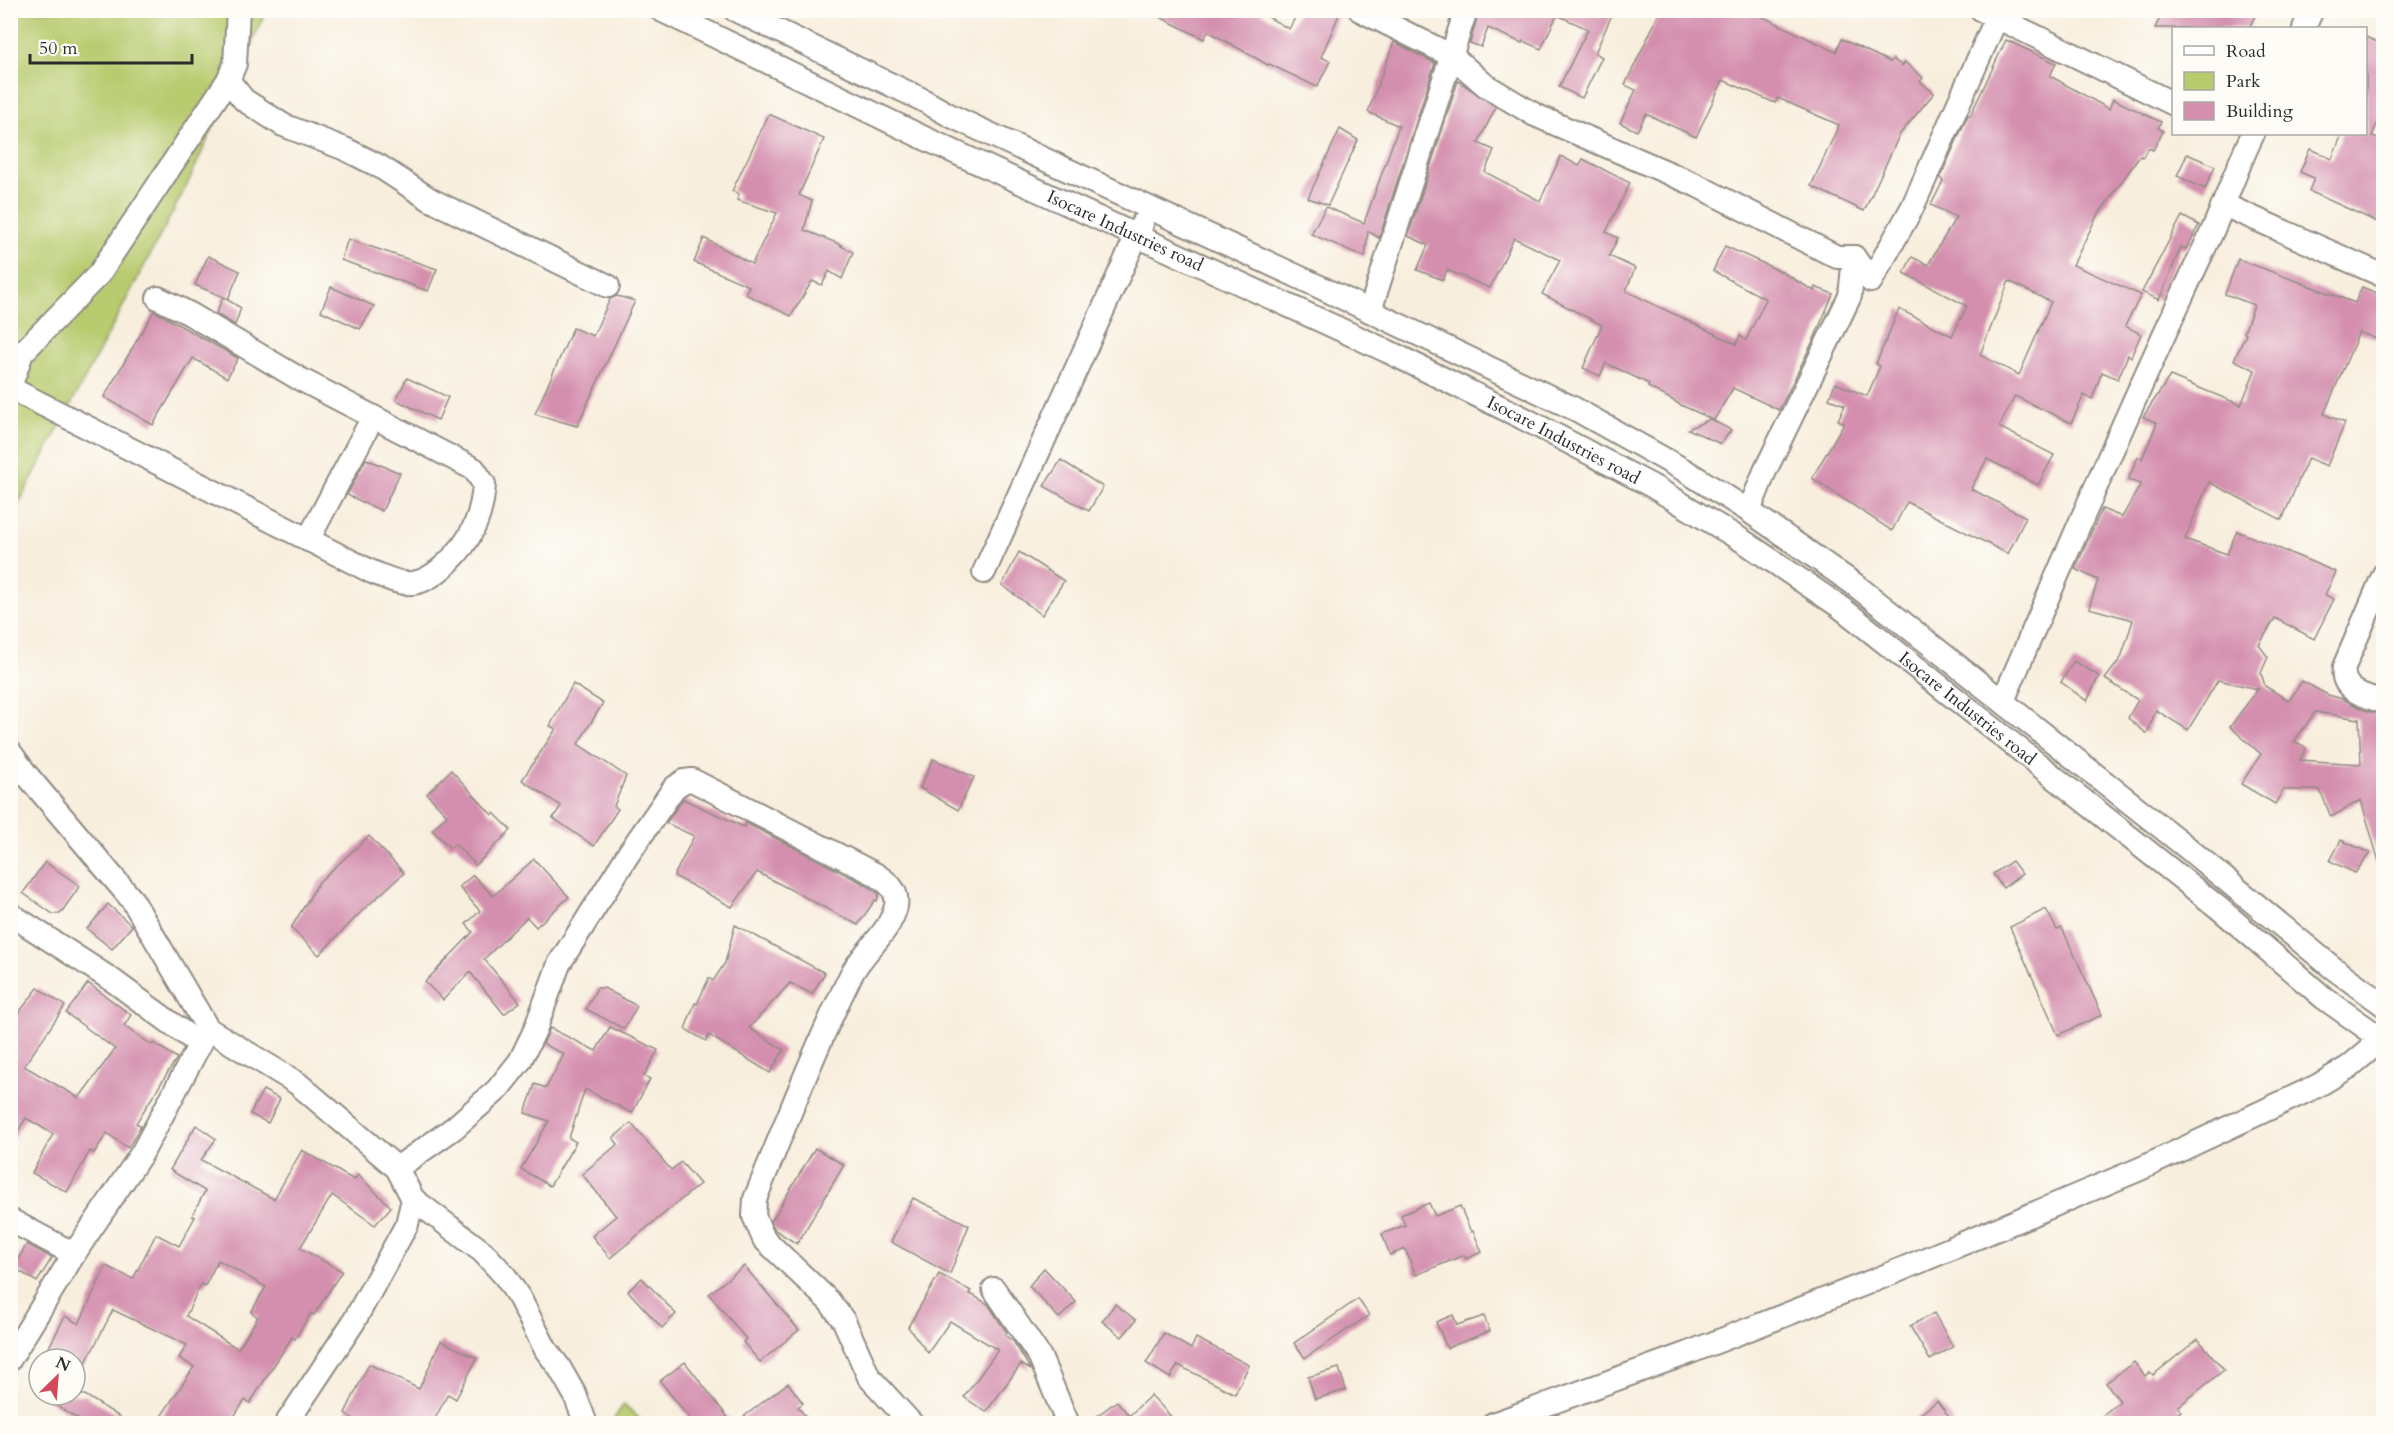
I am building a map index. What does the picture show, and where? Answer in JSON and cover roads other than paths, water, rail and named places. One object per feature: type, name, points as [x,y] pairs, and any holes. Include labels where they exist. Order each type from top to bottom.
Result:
[{"type":"street","points":[[158,298],[190,314],[298,378],[474,469],[484,484],[482,502],[473,531],[447,564],[431,577],[411,584],[372,572],[10,388],[22,353],[99,274],[228,80],[235,64],[238,10]]},
{"type":"street","name":"Isocare Industries road","points":[[660,10],[922,136],[1270,296],[1521,417],[1652,486],[1743,541],[1839,606],[2220,909],[2376,1041]]},
{"type":"street","name":"Isocare Industries road","points":[[735,10],[921,99],[951,116],[1371,311],[1575,409],[1683,470],[1749,511],[1854,584],[2003,701],[2333,968],[2384,1005]]},
{"type":"street","points":[[1360,10],[1452,56],[1485,86],[1535,115],[1696,185],[1837,257],[1854,257]]},
{"type":"street","points":[[1371,311],[1466,10]]},
{"type":"street","points":[[2304,27],[2312,10]]},
{"type":"street","points":[[1854,257],[1871,281],[1912,208],[1989,14],[2172,103]]},
{"type":"street","points":[[228,80],[244,100],[283,125],[345,149],[379,166],[431,200],[608,286]]},
{"type":"street","points":[[2003,701],[2175,309],[2224,205],[2245,136]]},
{"type":"street","points":[[2224,205],[2384,276]]},
{"type":"street","points":[[984,572],[1149,208]]},
{"type":"street","points":[[1749,511],[1765,471],[1850,296],[1854,257]]},
{"type":"street","points":[[308,540],[373,417]]},
{"type":"street","points":[[2384,574],[2344,666],[2342,676],[2347,685],[2358,693],[2384,702]]},
{"type":"street","points":[[10,752],[133,901],[203,1036]]},
{"type":"street","points":[[397,1168],[454,1128],[497,1090],[520,1062],[535,1030],[559,964],[629,853],[674,788],[684,781],[692,780],[875,874],[889,884],[896,895],[896,907],[886,927],[852,971],[804,1075],[755,1199],[754,1216],[764,1239],[829,1301],[844,1321],[869,1377],[912,1424]]},
{"type":"street","points":[[10,914],[203,1036],[297,1083],[397,1168],[413,1199],[483,1252],[505,1276],[520,1299],[546,1350],[575,1395],[586,1424]]},
{"type":"street","points":[[1496,1423],[1688,1353],[1879,1278],[2140,1169],[2318,1086],[2349,1068],[2376,1041],[2373,1018],[2384,1010]]},
{"type":"street","points":[[10,1359],[74,1254],[142,1153],[203,1036]]},
{"type":"street","points":[[286,1424],[358,1313],[407,1224],[413,1199]]},
{"type":"street","points":[[10,1220],[74,1254]]},
{"type":"street","points":[[994,1290],[1040,1357],[1068,1424]]}]
